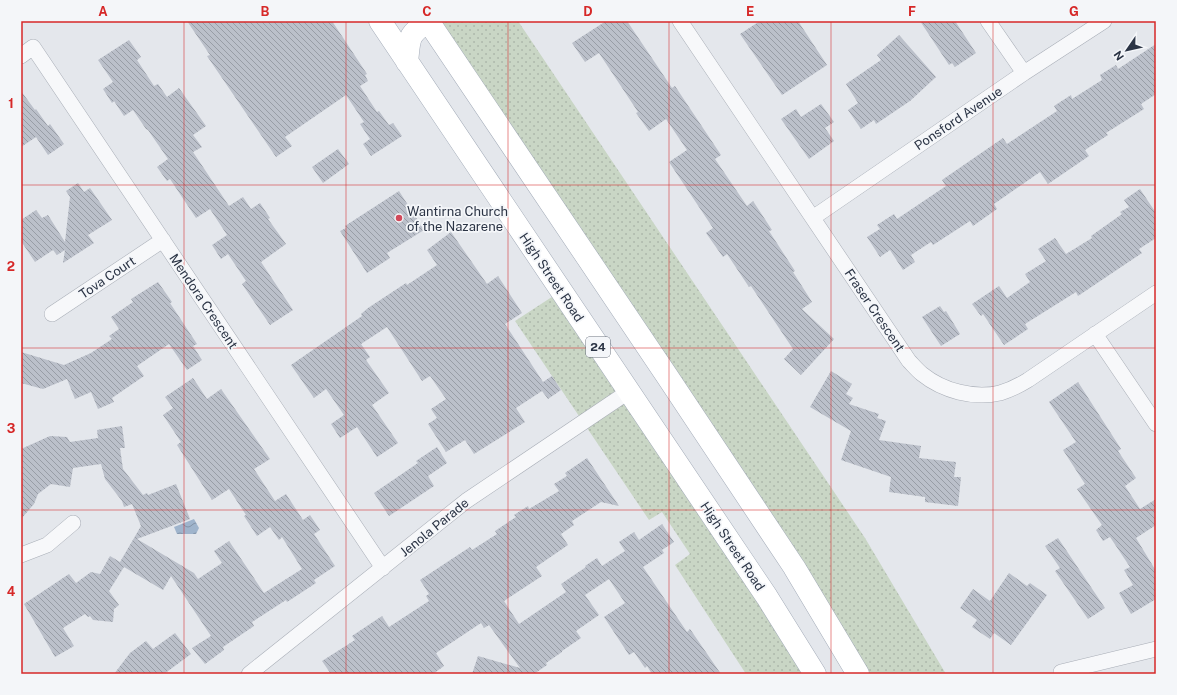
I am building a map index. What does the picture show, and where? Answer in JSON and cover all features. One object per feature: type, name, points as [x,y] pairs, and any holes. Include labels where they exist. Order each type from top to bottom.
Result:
[{"type":"main road","name":"High Street Road","points":[[380,21],[628,392],[767,596],[816,674]]},
{"type":"main road","points":[[408,62],[411,35],[415,30],[428,21],[794,567],[858,674]]},
{"type":"street","name":"Fraser Crescent","points":[[680,21],[814,217],[909,360],[921,374],[937,385],[967,394],[984,395],[1000,393],[1015,387],[1028,380],[1156,293]]},
{"type":"street","points":[[988,21],[1024,73]]},
{"type":"street","name":"Ponsford Avenue","points":[[814,217],[1024,73],[1104,21]]},
{"type":"street","name":"Mendora Crescent","points":[[21,56],[33,47],[383,568]]},
{"type":"street","name":"Tova Court","points":[[52,314],[163,240]]},
{"type":"street","points":[[1095,334],[1156,424]]},
{"type":"street","name":"Jenola Parade","points":[[249,674],[486,487],[628,392]]},
{"type":"street","points":[[21,555],[47,545],[73,523]]},
{"type":"street","points":[[1061,672],[1156,649]]},
{"type":"green space","points":[[428,21],[518,21],[865,538],[946,674],[858,674]]},
{"type":"green space","points":[[561,291],[815,674],[746,674],[675,565],[690,554],[662,512],[649,520],[515,321]]},
{"type":"water","points":[[194,519],[199,528],[196,534],[177,534],[174,527]]},
{"type":"building","points":[[187,21],[332,21],[367,74],[365,75],[368,81],[360,86],[377,112],[379,111],[389,125],[393,123],[402,136],[371,156],[363,144],[370,139],[360,124],[364,122],[346,95],[285,137],[292,146],[276,157],[207,56],[210,55]]},
{"type":"building","points":[[606,21],[627,21],[672,88],[675,86],[721,155],[715,159],[747,206],[753,201],[772,230],[769,231],[795,271],[793,272],[812,302],[802,309],[834,339],[801,375],[784,359],[793,349],[751,286],[749,287],[727,254],[723,257],[706,233],[713,228],[669,162],[687,150],[666,119],[649,131],[636,113],[638,112],[599,53],[585,62],[572,43]]},
{"type":"building","points":[[760,21],[798,21],[827,65],[782,95],[740,34]]},
{"type":"building","points":[[920,21],[955,21],[976,53],[955,67],[952,63],[949,65]]},
{"type":"building","points":[[899,35],[936,77],[910,101],[876,124],[874,120],[861,129],[848,110],[858,103],[846,84],[881,60],[877,55]]},
{"type":"building","points":[[129,40],[141,57],[137,60],[154,86],[158,84],[167,97],[179,88],[206,126],[193,135],[202,147],[193,152],[229,206],[243,197],[251,209],[260,203],[270,218],[268,219],[286,244],[261,262],[293,310],[270,325],[242,284],[246,281],[228,254],[221,259],[212,245],[227,235],[210,209],[196,218],[170,179],[167,181],[157,167],[168,159],[148,130],[133,110],[124,116],[114,101],[112,103],[103,89],[113,82],[98,60]]},
{"type":"building","points":[[1156,44],[1156,94],[1141,104],[1144,109],[1106,133],[1108,135],[1085,150],[1089,156],[1048,184],[1040,172],[994,204],[997,209],[973,226],[970,221],[933,245],[931,242],[911,255],[915,262],[903,270],[890,250],[880,257],[867,237],[880,229],[877,225],[894,214],[897,219],[946,186],[942,180],[1003,138],[1007,144],[1057,111],[1054,106],[1071,95],[1072,99],[1102,80],[1100,75],[1116,65],[1118,69]]},
{"type":"building","points":[[21,91],[48,126],[50,124],[64,144],[48,155],[36,137],[21,147]]},
{"type":"building","points":[[821,104],[834,122],[825,128],[834,141],[809,159],[781,119],[796,109],[801,117]]},
{"type":"building","points":[[338,149],[349,164],[323,183],[312,167]]},
{"type":"building","points":[[78,183],[84,192],[90,188],[112,220],[88,235],[94,243],[63,263],[65,250],[57,255],[53,250],[35,262],[21,241],[21,220],[36,210],[42,218],[48,215],[65,242],[70,197],[66,191]]},
{"type":"building","points":[[1140,189],[1156,213],[1156,238],[1139,249],[1142,253],[1078,296],[1076,292],[1025,324],[1028,329],[1004,345],[983,314],[981,316],[972,304],[999,286],[1007,298],[1030,282],[1025,274],[1046,261],[1038,249],[1055,238],[1066,254],[1092,238],[1091,236],[1122,214],[1120,212],[1129,207],[1124,200]]},
{"type":"building","points":[[399,191],[424,230],[387,253],[390,258],[367,273],[340,231],[346,228],[345,226]]},
{"type":"building","points":[[451,232],[487,284],[498,276],[522,313],[505,324],[543,382],[552,376],[561,390],[548,399],[542,391],[516,408],[525,422],[474,454],[465,440],[446,452],[428,424],[437,418],[431,409],[446,399],[430,376],[422,381],[387,327],[361,344],[370,357],[366,360],[389,393],[372,405],[398,443],[377,457],[357,427],[340,438],[331,424],[344,415],[326,389],[314,398],[291,365],[362,316],[361,314],[368,308],[437,265],[427,250]]},
{"type":"building","points":[[158,282],[172,302],[170,303],[197,344],[193,346],[202,360],[187,370],[169,344],[137,366],[144,376],[112,398],[114,402],[98,409],[91,392],[75,399],[67,379],[43,389],[21,383],[21,352],[64,365],[91,353],[112,339],[109,336],[119,329],[111,317],[133,302],[131,299]]},
{"type":"building","points":[[940,306],[944,312],[946,311],[960,334],[941,346],[922,317]]},
{"type":"building","points":[[831,371],[852,384],[846,394],[853,398],[849,404],[879,414],[877,418],[886,421],[879,440],[921,446],[919,458],[956,462],[954,477],[961,477],[958,506],[925,502],[925,497],[889,492],[891,477],[841,460],[851,431],[810,407]]},
{"type":"building","points":[[193,378],[207,399],[221,389],[270,459],[254,469],[275,501],[286,494],[303,520],[310,515],[320,530],[314,534],[335,566],[314,580],[316,583],[252,622],[254,626],[223,647],[224,650],[205,664],[192,648],[211,636],[171,576],[163,590],[124,567],[109,591],[119,605],[114,609],[113,622],[93,620],[90,616],[88,617],[85,614],[63,628],[74,646],[55,657],[24,604],[69,574],[76,583],[91,572],[100,574],[110,556],[120,562],[141,526],[132,504],[124,507],[122,501],[105,479],[101,464],[73,468],[70,487],[51,484],[38,494],[34,504],[21,519],[21,449],[50,436],[67,437],[70,442],[98,438],[97,430],[122,426],[125,448],[120,448],[123,469],[143,495],[147,493],[148,495],[176,484],[190,519],[137,539],[194,573],[198,579],[222,563],[214,551],[229,541],[264,593],[302,569],[282,537],[279,540],[270,527],[257,536],[244,516],[246,515],[229,489],[212,500],[177,445],[181,442],[163,415],[173,408],[165,397]]},
{"type":"building","points":[[1078,382],[1121,449],[1118,451],[1136,478],[1125,486],[1140,509],[1156,499],[1156,525],[1136,538],[1156,571],[1156,599],[1131,614],[1119,593],[1133,585],[1124,570],[1130,567],[1110,537],[1103,541],[1096,530],[1102,525],[1077,489],[1085,484],[1063,450],[1076,442],[1049,402]]},
{"type":"building","points":[[437,447],[447,463],[428,476],[434,486],[389,516],[374,493],[418,463],[416,461]]},
{"type":"building","points":[[587,458],[619,506],[601,502],[572,521],[574,525],[561,534],[568,545],[536,567],[542,576],[504,601],[519,624],[566,592],[561,584],[586,567],[585,566],[597,558],[602,566],[625,551],[619,542],[634,532],[639,540],[662,524],[674,542],[662,550],[664,553],[643,567],[687,632],[690,629],[721,674],[652,674],[647,666],[645,668],[634,652],[629,655],[604,617],[625,603],[609,579],[585,595],[599,615],[576,631],[581,638],[546,663],[547,665],[534,674],[472,674],[478,656],[520,668],[489,625],[484,628],[481,623],[436,653],[444,666],[433,674],[331,674],[322,661],[355,640],[352,636],[382,616],[389,627],[429,601],[426,596],[429,594],[420,580],[470,547],[472,550],[497,534],[495,531],[516,517],[514,515],[528,506],[529,509],[559,491],[554,484],[567,476],[565,473]]},
{"type":"building","points":[[1058,538],[1105,608],[1088,619],[1055,571],[1060,568],[1045,546]]},
{"type":"building","points":[[1009,573],[1027,586],[1030,583],[1047,595],[1011,645],[994,633],[990,639],[972,627],[977,620],[960,608],[973,589],[990,601]]},
{"type":"building","points":[[175,633],[191,654],[164,674],[114,674],[130,653],[146,641],[153,649]]},
{"type":"place","name":"Wantirna Church of the Nazarene","points":[[399,218]]}]
